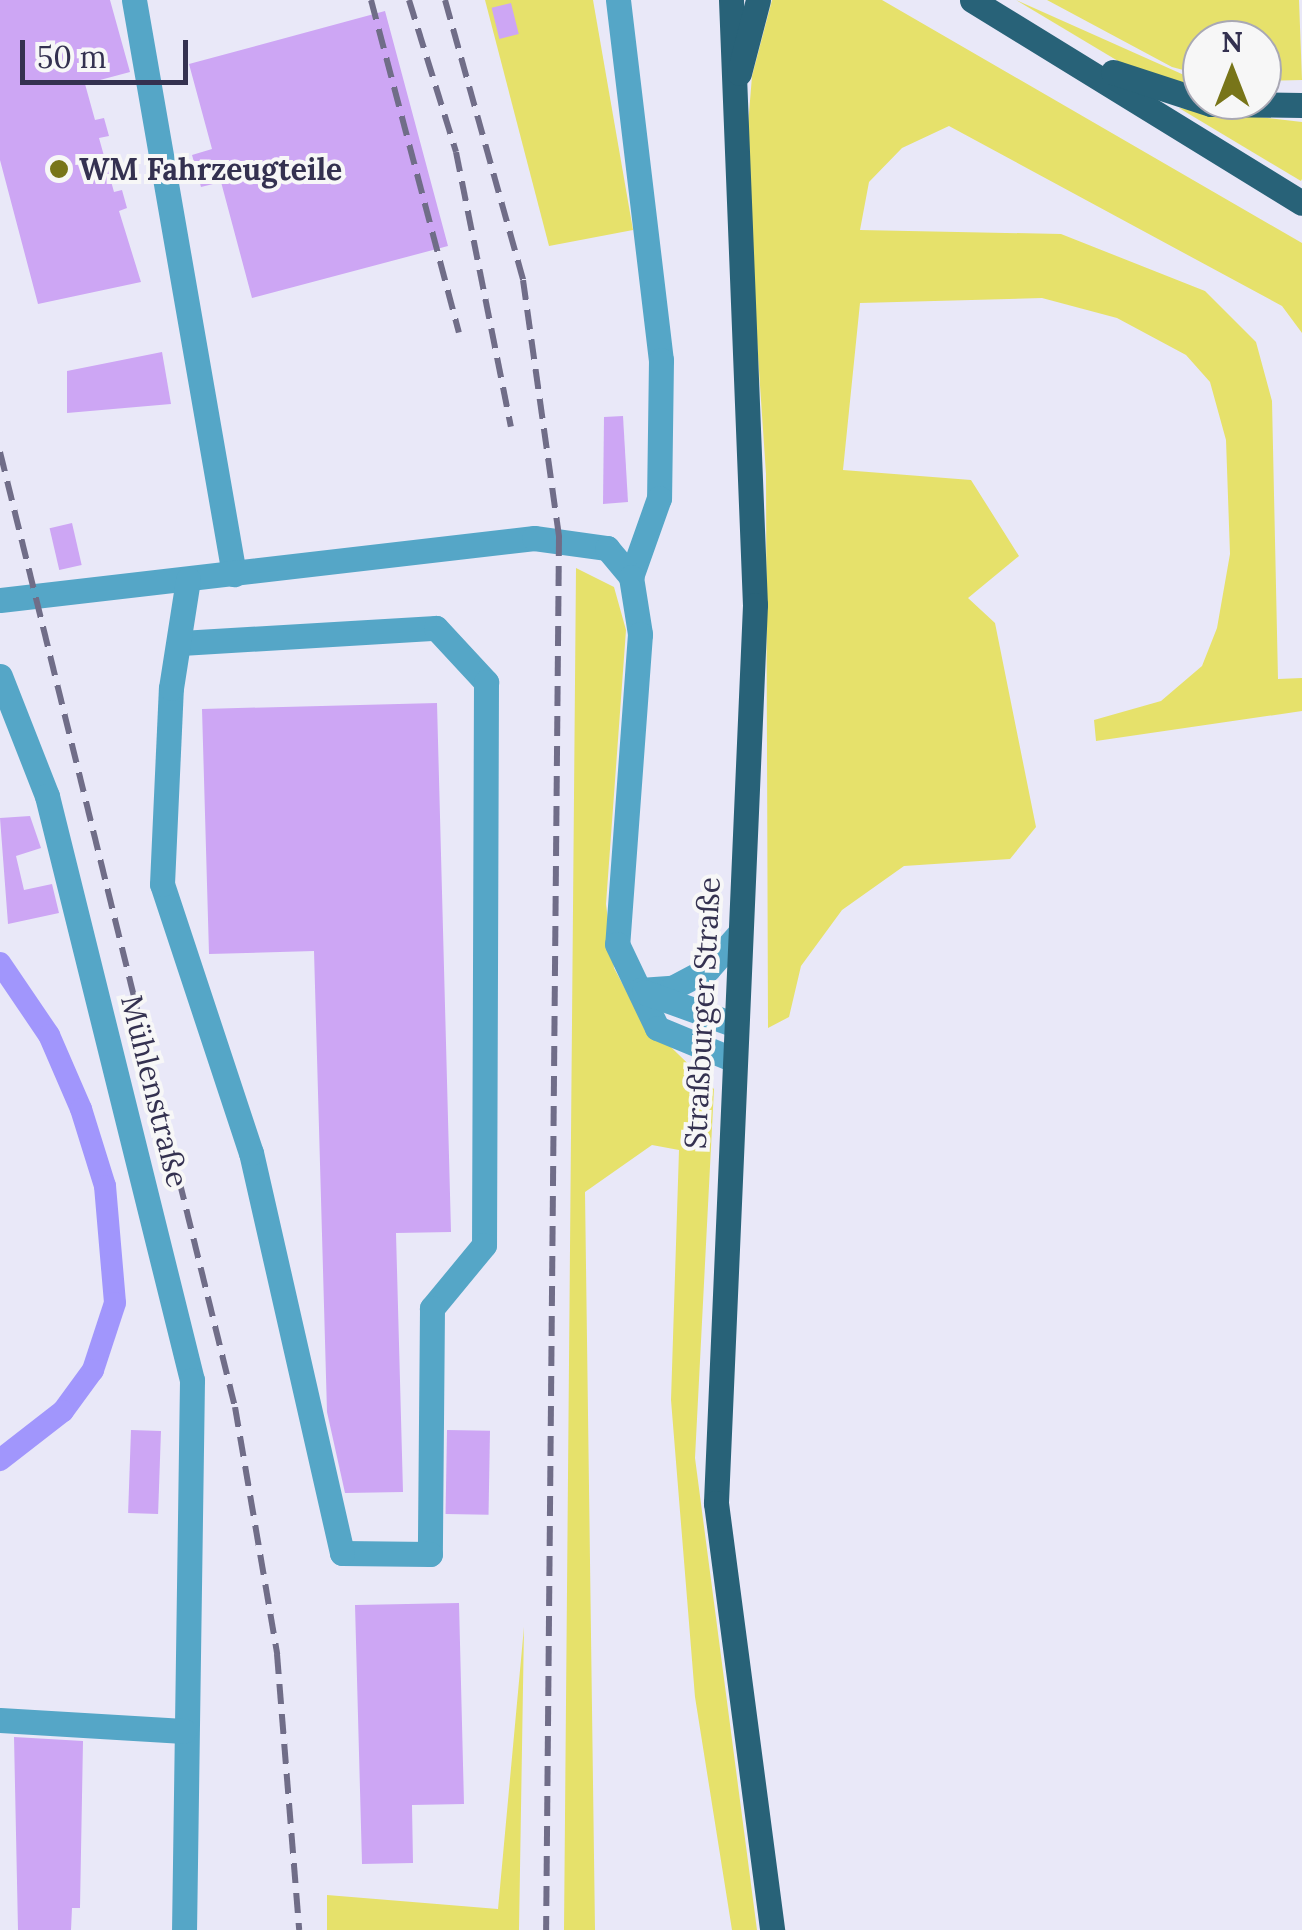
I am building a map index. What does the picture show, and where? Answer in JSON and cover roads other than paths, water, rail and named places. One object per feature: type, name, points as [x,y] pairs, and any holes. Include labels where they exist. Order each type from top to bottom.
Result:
[{"type":"main road","name":"Straßburger Straße","points":[[731,0],[755,604],[733,1024],[716,1503],[772,1930]]},
{"type":"main road","points":[[972,0],[1302,203]]},
{"type":"main road","name":"Straßburger Straße","points":[[732,97],[759,6]]},
{"type":"main road","points":[[1037,40],[1180,97],[1302,105]]},
{"type":"street","points":[[134,0],[234,574]]},
{"type":"street","points":[[618,0],[661,360],[660,498],[631,577],[640,634],[616,909],[622,963],[640,990],[657,1028],[732,1059]]},
{"type":"street","points":[[0,600],[559,536],[607,548],[631,577]]},
{"type":"street","points":[[181,643],[436,628],[486,682],[484,1245],[432,1308],[430,1554],[342,1554],[319,1482],[251,1153],[162,884],[181,643],[188,579]]},
{"type":"street","name":"Mühlenstraße","points":[[0,676],[47,796],[192,1380],[197,1474],[187,1531],[184,1930]]},
{"type":"street","points":[[640,990],[672,988],[708,969],[739,934]]},
{"type":"street","points":[[640,990],[733,1024]]},
{"type":"street","points":[[0,1720],[184,1730]]},
{"type":"waterway","points":[[0,963],[49,1035],[81,1109],[105,1186],[115,1303],[93,1370],[63,1411],[0,1460]]},
{"type":"railway","points":[[371,0],[459,333]]},
{"type":"railway","points":[[409,0],[456,152],[511,427]]},
{"type":"railway","points":[[445,0],[523,280],[559,536],[546,1930]]},
{"type":"railway","points":[[0,452],[235,1407],[277,1654],[299,1930]]},
{"type":"place","name":"WM Fahrzeugteile","points":[[59,169]]}]
